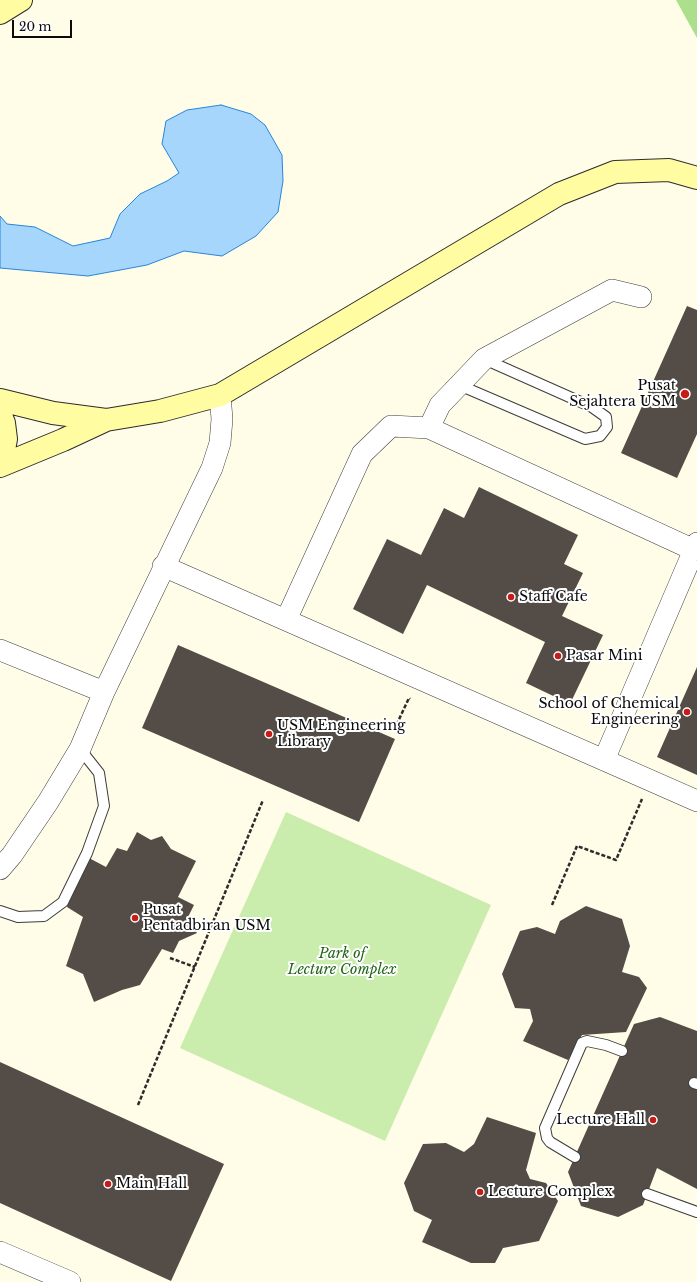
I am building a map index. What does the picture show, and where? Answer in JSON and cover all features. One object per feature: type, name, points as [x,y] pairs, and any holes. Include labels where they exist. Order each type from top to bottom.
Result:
[{"type":"street","points":[[0,13],[21,0]]},
{"type":"street","points":[[0,466],[63,440],[106,420],[160,411],[220,395],[559,194],[615,172],[668,170],[697,178]]},
{"type":"street","points":[[429,428],[440,405],[484,359],[612,290],[640,297]]},
{"type":"street","points":[[0,869],[12,855],[48,802],[80,749],[104,692],[212,468],[220,443],[222,419],[220,395]]},
{"type":"street","points":[[0,400],[53,413],[106,420]]},
{"type":"street","points":[[0,413],[4,423],[6,438],[3,454],[0,460]]},
{"type":"street","points":[[286,620],[362,454],[390,426],[429,428],[695,547],[604,760]]},
{"type":"street","points":[[164,566],[697,801]]},
{"type":"street","points":[[0,650],[104,692]]},
{"type":"street","points":[[0,1252],[70,1282]]},
{"type":"lane","points":[[459,385],[585,439],[600,436],[607,427],[606,417],[592,407],[484,359]]},
{"type":"lane","points":[[0,911],[18,917],[44,916],[63,902],[87,853],[104,806],[99,773],[80,749]]},
{"type":"lane","points":[[575,1157],[550,1142],[547,1138],[545,1128],[582,1044],[587,1041],[622,1051]]},
{"type":"lane","points":[[648,1194],[697,1212]]},
{"type":"path","points":[[394,730],[409,698],[416,702]]},
{"type":"path","points":[[635,796],[649,802]]},
{"type":"path","points":[[552,905],[577,846],[616,860],[642,799]]},
{"type":"path","points":[[138,1105],[263,800]]},
{"type":"path","points":[[170,958],[194,967]]},
{"type":"green space","points":[[676,0],[697,0],[697,38]]},
{"type":"green space","name":"Park of Lecture Complex","points":[[286,812],[491,905],[385,1141],[180,1048]]},
{"type":"water","points":[[221,105],[251,114],[265,125],[282,155],[283,181],[278,212],[256,236],[222,256],[184,251],[147,265],[88,276],[0,268],[0,216],[7,224],[35,227],[73,246],[110,238],[120,214],[140,194],[167,181],[179,173],[162,144],[166,121],[187,110]]},
{"type":"building","points":[[687,306],[697,310],[697,434],[677,478],[621,453]]},
{"type":"building","name":"Staff Cafe","points":[[479,487],[578,535],[564,564],[583,573],[562,616],[603,635],[570,704],[526,683],[545,642],[427,585],[403,634],[353,609],[387,539],[421,555],[444,508],[464,518]]},
{"type":"building","name":"USM Engineering Library","points":[[178,645],[395,739],[359,822],[142,728]]},
{"type":"building","name":"School of Chemical Engineering","points":[[697,667],[697,775],[657,757]]},
{"type":"building","name":"Pusat Pentadbiran USM","points":[[137,832],[151,840],[162,836],[171,849],[196,861],[178,897],[194,905],[187,919],[197,933],[179,941],[173,953],[162,949],[140,985],[122,990],[94,1002],[83,974],[66,966],[83,917],[67,907],[89,858],[106,867],[117,848],[127,851]]},
{"type":"building","points":[[586,906],[622,919],[630,946],[622,972],[639,977],[647,988],[626,1032],[582,1035],[568,1060],[523,1041],[533,1021],[530,1009],[515,1008],[502,974],[520,931],[537,927],[555,934],[560,921]]},
{"type":"building","points":[[660,1017],[697,1031],[697,1077],[693,1085],[697,1088],[697,1189],[657,1168],[643,1205],[618,1217],[581,1206],[568,1172],[634,1024]]},
{"type":"building","name":"Main Hall","points":[[0,1062],[224,1164],[171,1281],[0,1203]]},
{"type":"building","name":"Lecture Complex","points":[[487,1117],[536,1133],[526,1170],[530,1179],[546,1183],[558,1201],[539,1241],[503,1248],[495,1263],[471,1263],[422,1242],[432,1220],[414,1211],[404,1183],[423,1144],[446,1143],[464,1152],[474,1144]]},
{"type":"place","name":"Pusat Sejahtera USM","points":[[685,394]]},
{"type":"place","name":"Staff Cafe","points":[[511,597]]},
{"type":"place","name":"Pasar Mini","points":[[558,656]]},
{"type":"place","name":"School of Chemical Engineering","points":[[687,712]]},
{"type":"place","name":"USM Engineering Library","points":[[269,734]]},
{"type":"place","name":"Pusat Pentadbiran USM","points":[[135,918]]},
{"type":"place","name":"Lecture Hall","points":[[653,1120]]},
{"type":"place","name":"Main Hall","points":[[108,1184]]},
{"type":"place","name":"Lecture Complex","points":[[480,1192]]}]
